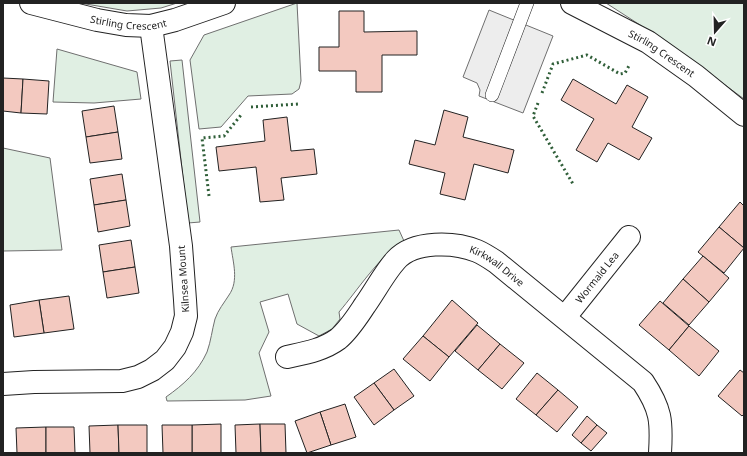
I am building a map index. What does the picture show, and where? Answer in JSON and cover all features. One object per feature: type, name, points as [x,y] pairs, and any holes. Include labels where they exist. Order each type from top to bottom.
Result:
[{"type":"street","name":"Stirling Crescent","points":[[31,3],[97,20],[126,25],[151,26],[175,20],[224,3]]},
{"type":"street","name":"Stirling Crescent","points":[[572,3],[648,42],[696,76],[744,115]]},
{"type":"street","name":"Kilnsea Mount","points":[[3,384],[34,382],[122,381],[138,377],[152,370],[165,360],[175,347],[182,332],[186,316],[181,246],[151,26]]},
{"type":"street","name":"Wormald Lea","points":[[565,317],[629,237]]},
{"type":"street","name":"Kirkwall Drive","points":[[286,357],[324,347],[339,338],[350,327],[397,259],[415,248],[436,244],[458,245],[478,251],[496,262],[643,382],[654,398],[660,416],[660,453]]},
{"type":"lane","points":[[492,95],[527,3]]},
{"type":"green space","points":[[80,3],[177,3],[161,8],[127,11]]},
{"type":"green space","points":[[297,3],[301,81],[299,89],[292,94],[248,96],[221,127],[199,129],[190,60],[204,35]]},
{"type":"green space","points":[[606,3],[744,3],[744,99],[671,45]]},
{"type":"green space","points":[[57,49],[137,72],[141,99],[94,103],[53,102]]},
{"type":"green space","points":[[182,60],[200,222],[188,223],[170,61]]},
{"type":"green space","points":[[3,148],[50,158],[62,250],[3,251]]},
{"type":"green space","points":[[399,230],[404,241],[386,255],[369,274],[339,312],[340,319],[332,329],[319,336],[297,324],[288,294],[260,302],[269,332],[259,353],[271,396],[245,400],[167,401],[166,397],[190,378],[195,372],[207,352],[216,316],[234,284],[235,278],[231,247]]},
{"type":"shaded area","points":[[489,10],[553,36],[523,113],[479,96],[480,90],[477,83],[463,77]]},
{"type":"building","points":[[339,11],[364,11],[364,32],[417,31],[417,55],[382,55],[382,92],[356,92],[356,71],[319,71],[319,47],[339,47]]},
{"type":"building","points":[[3,78],[23,79],[21,113],[3,111]]},
{"type":"building","points":[[23,79],[49,81],[47,114],[21,113]]},
{"type":"building","points":[[573,79],[616,104],[627,85],[648,97],[632,127],[652,138],[639,160],[608,143],[597,162],[576,150],[594,119],[561,100]]},
{"type":"building","points":[[114,106],[118,132],[86,137],[82,111]]},
{"type":"building","points":[[444,110],[468,117],[463,137],[514,150],[508,173],[474,164],[465,200],[440,194],[445,173],[409,164],[415,140],[435,145]]},
{"type":"building","points":[[287,117],[291,151],[314,149],[317,174],[281,178],[284,200],[260,202],[256,167],[219,171],[216,147],[265,141],[263,120]]},
{"type":"building","points":[[118,132],[122,159],[90,163],[86,137]]},
{"type":"building","points":[[122,174],[126,200],[94,205],[90,179]]},
{"type":"building","points":[[126,200],[130,226],[98,232],[94,205]]},
{"type":"building","points":[[740,202],[744,206],[744,248],[719,227]]},
{"type":"building","points":[[719,227],[744,248],[724,273],[698,252]]},
{"type":"building","points":[[131,240],[135,267],[103,272],[99,245]]},
{"type":"building","points":[[703,256],[729,278],[709,302],[683,279]]},
{"type":"building","points":[[135,267],[139,293],[107,298],[103,272]]},
{"type":"building","points":[[683,279],[709,302],[689,325],[663,303]]},
{"type":"building","points":[[69,296],[74,329],[44,333],[39,300]]},
{"type":"building","points":[[39,300],[44,333],[14,337],[10,305]]},
{"type":"building","points":[[452,300],[478,323],[449,357],[423,336]]},
{"type":"building","points":[[660,301],[689,326],[669,350],[639,325]]},
{"type":"building","points":[[477,325],[500,344],[478,370],[455,351]]},
{"type":"building","points":[[689,326],[719,351],[699,376],[669,350]]},
{"type":"building","points":[[423,336],[449,357],[430,381],[403,359]]},
{"type":"building","points":[[500,344],[524,363],[502,389],[478,370]]},
{"type":"building","points":[[394,369],[414,396],[394,410],[374,383]]},
{"type":"building","points":[[740,370],[744,373],[744,414],[742,416],[718,396]]},
{"type":"building","points":[[537,373],[558,390],[536,415],[516,399]]},
{"type":"building","points":[[374,383],[394,410],[374,425],[354,397]]},
{"type":"building","points":[[558,390],[578,407],[557,432],[536,415]]},
{"type":"building","points":[[345,404],[356,437],[331,445],[320,412]]},
{"type":"building","points":[[320,412],[331,445],[307,453],[295,421]]},
{"type":"building","points":[[587,416],[597,425],[581,443],[572,435]]},
{"type":"building","points":[[221,424],[221,453],[192,453],[192,425]]},
{"type":"building","points":[[260,424],[261,453],[236,453],[235,425]]},
{"type":"building","points":[[260,424],[285,424],[286,453],[261,453]]},
{"type":"building","points":[[118,425],[119,453],[90,453],[89,426]]},
{"type":"building","points":[[118,425],[147,425],[147,453],[119,453]]},
{"type":"building","points":[[162,425],[192,425],[192,453],[163,453]]},
{"type":"building","points":[[597,425],[607,433],[591,451],[581,443]]},
{"type":"building","points":[[46,427],[46,453],[17,453],[16,428]]},
{"type":"building","points":[[46,427],[74,427],[75,453],[46,453]]},
{"type":"hedge","points":[[542,93],[553,64],[587,55],[620,74],[625,73],[630,64]]},
{"type":"hedge","points":[[538,103],[533,116],[573,184]]},
{"type":"hedge","points":[[251,107],[298,104]]},
{"type":"hedge","points":[[209,196],[202,138],[224,136],[241,115]]}]
